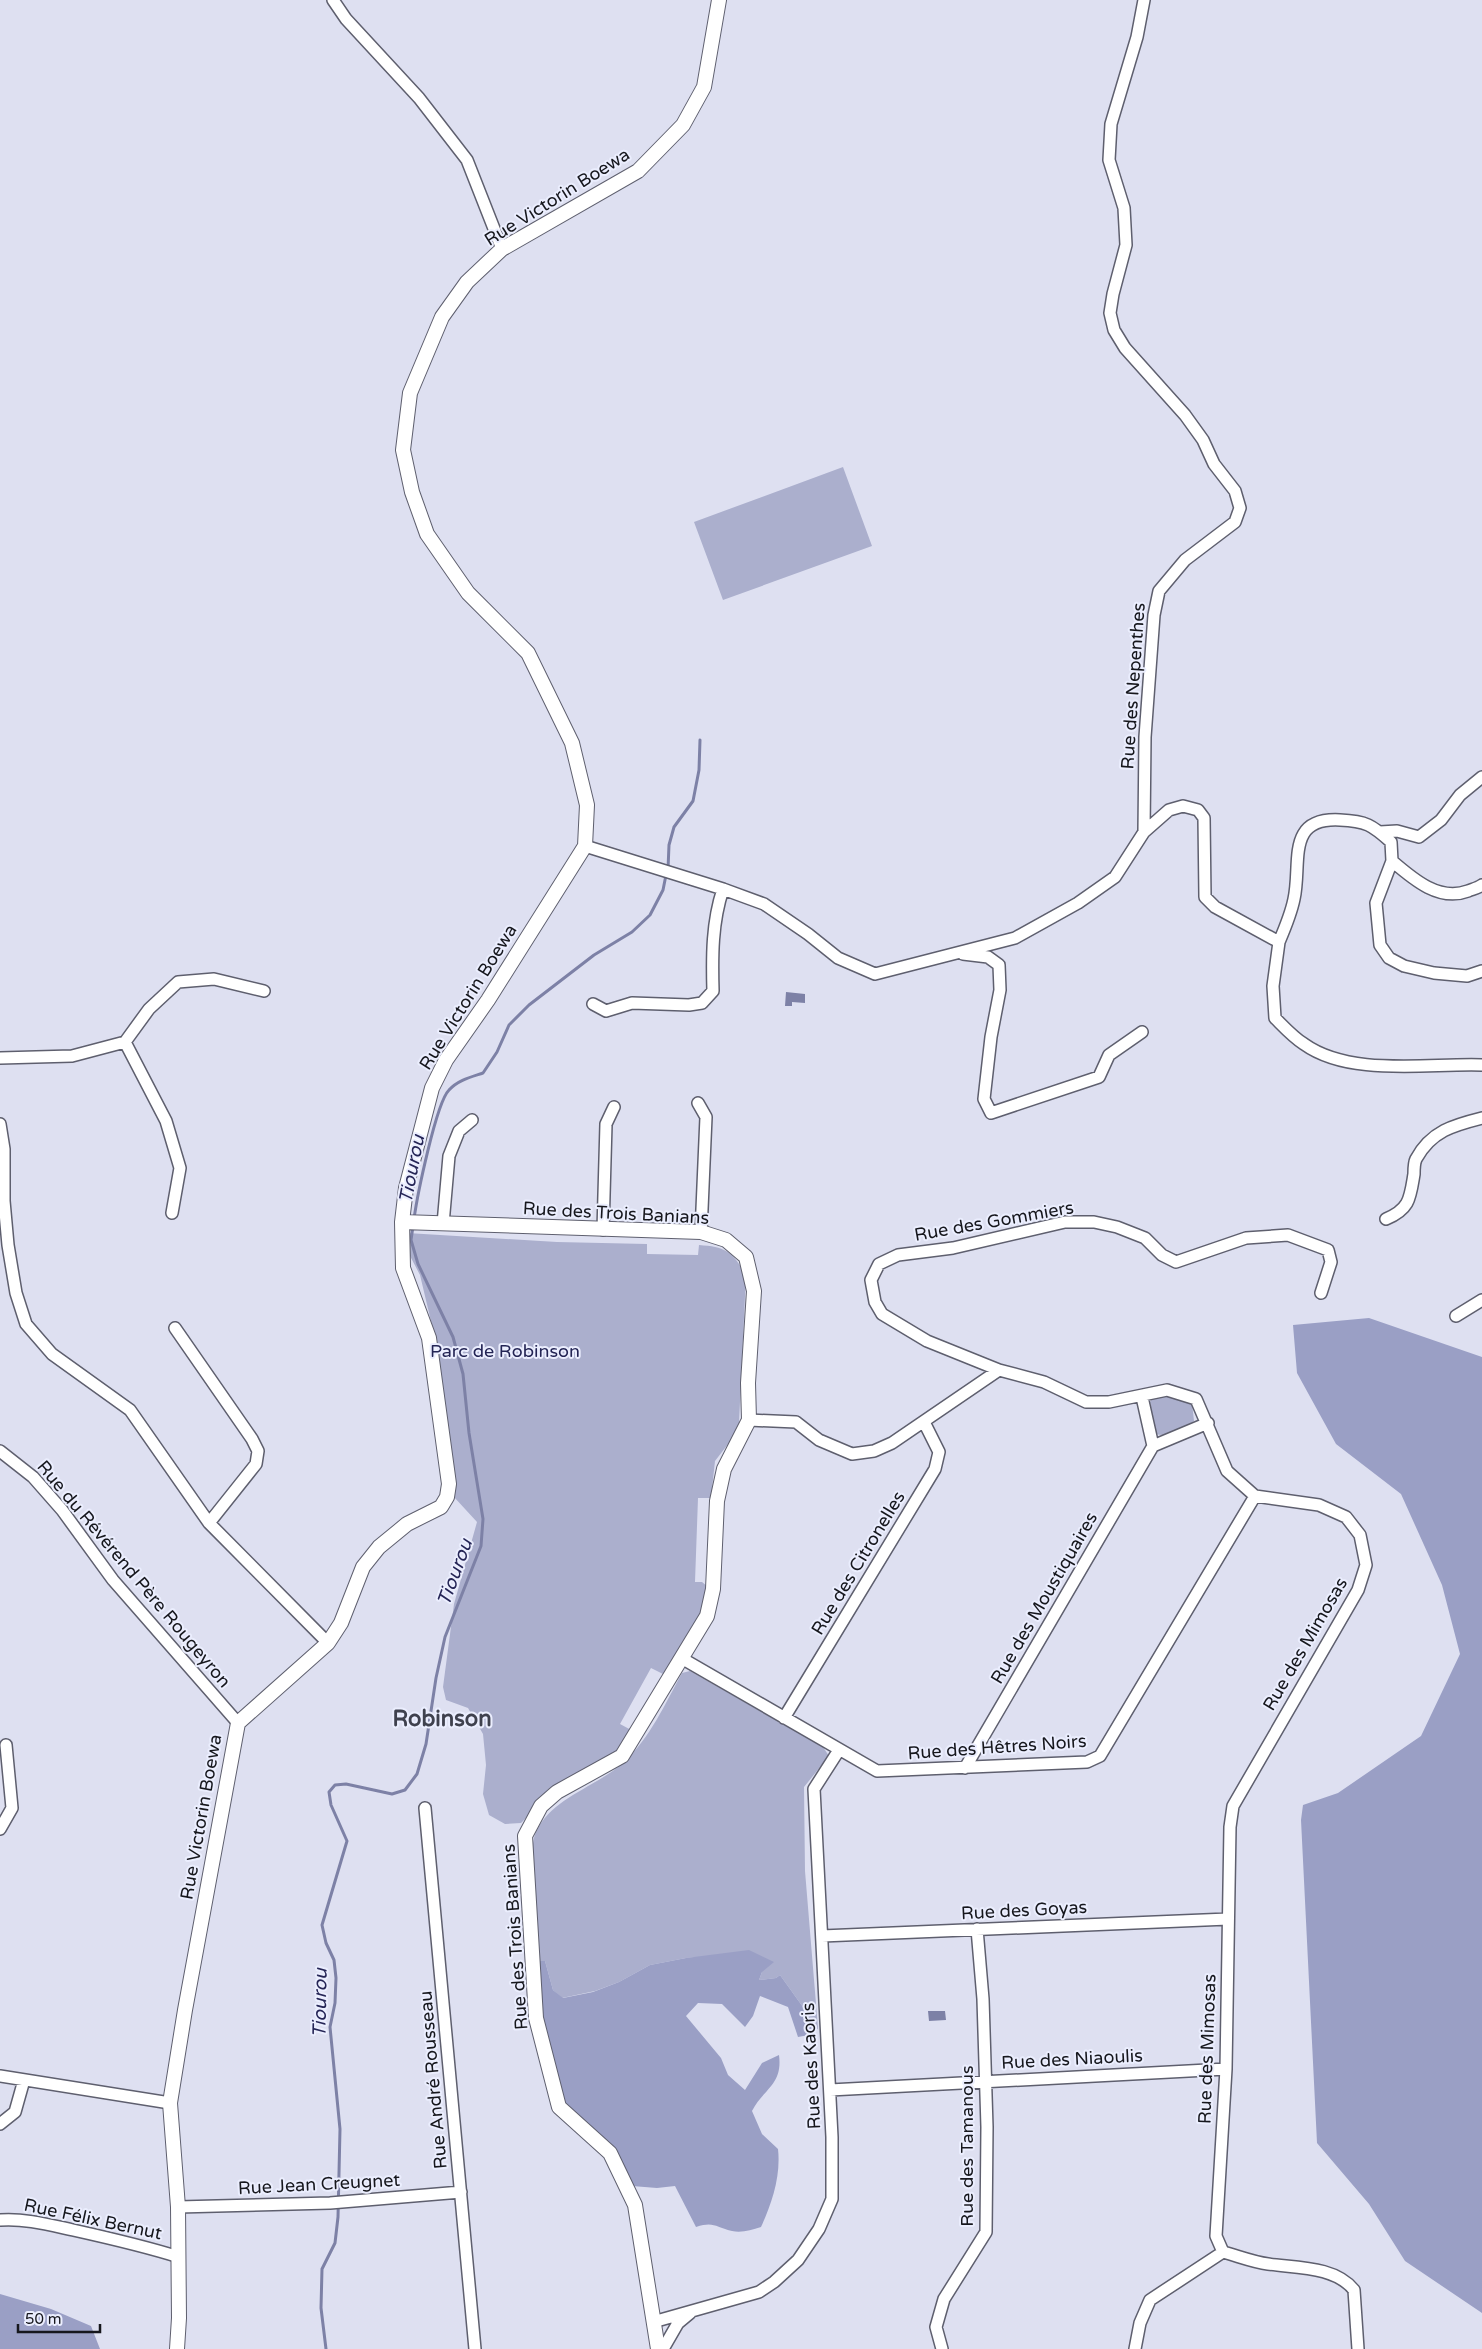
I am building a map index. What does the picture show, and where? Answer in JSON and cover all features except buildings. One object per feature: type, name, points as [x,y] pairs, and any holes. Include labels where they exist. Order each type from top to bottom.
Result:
[{"type":"street","points":[[333,0],[346,18],[419,98],[467,160],[502,249]]},
{"type":"street","name":"Rue Victorin Boewa","points":[[177,2349],[178,2207],[170,2103],[185,2010],[238,1723],[328,1643],[341,1623],[363,1566],[379,1546],[407,1524],[441,1507],[446,1497],[449,1484],[429,1338],[402,1268],[411,1223],[406,1188],[429,1095],[446,1060],[488,1000],[585,846],[587,805],[572,743],[528,653],[468,593],[427,534],[412,492],[403,450],[410,393],[442,318],[467,282],[502,249],[638,171],[684,125],[704,87],[719,0]]},
{"type":"street","name":"Rue des Nepenthes","points":[[1144,0],[1137,37],[1111,124],[1110,160],[1124,208],[1126,245],[1110,313],[1114,330],[1125,348],[1185,415],[1203,440],[1214,464],[1235,491],[1240,508],[1234,522],[1185,560],[1159,591],[1154,615],[1145,737],[1144,832]]},
{"type":"street","points":[[1380,832],[1397,831],[1419,837],[1441,820],[1460,795],[1482,777]]},
{"type":"street","points":[[585,846],[723,889],[764,904],[838,958],[875,974],[1015,938],[1078,903],[1115,877],[1144,832],[1168,810],[1183,806],[1198,810],[1204,818],[1205,897],[1215,907],[1279,942]]},
{"type":"street","points":[[1482,971],[1467,976],[1434,973],[1404,966],[1389,958],[1380,944],[1376,903],[1392,862],[1391,842],[1365,822],[1326,819],[1310,825],[1301,838],[1296,862],[1295,897],[1279,942],[1273,986],[1275,1018],[1304,1044],[1336,1060],[1411,1066],[1482,1065]]},
{"type":"street","points":[[1392,862],[1417,882],[1444,894],[1461,894],[1482,885]]},
{"type":"street","points":[[593,1004],[606,1011],[632,1004],[689,1005],[702,1003],[713,991],[713,937],[716,909],[723,889]]},
{"type":"street","points":[[952,953],[988,957],[999,965],[1000,990],[984,1099],[992,1113],[1099,1077],[1109,1055],[1142,1032]]},
{"type":"street","points":[[0,1058],[72,1056],[125,1042],[149,1008],[178,982],[214,979],[264,991]]},
{"type":"street","points":[[125,1042],[166,1121],[180,1168],[172,1213]]},
{"type":"street","points":[[698,1103],[706,1117],[701,1232]]},
{"type":"street","points":[[603,1230],[606,1124],[614,1107]]},
{"type":"street","points":[[1386,1219],[1400,1213],[1411,1195],[1415,1161],[1430,1140],[1451,1126],[1482,1118]]},
{"type":"street","points":[[443,1224],[449,1156],[459,1131],[472,1120]]},
{"type":"street","points":[[0,1124],[4,1149],[4,1201],[8,1245],[16,1293],[26,1324],[52,1354],[130,1410],[209,1524],[328,1643]]},
{"type":"street","name":"Rue des Gommiers","points":[[999,1370],[927,1341],[882,1314],[874,1302],[871,1280],[880,1264],[898,1255],[953,1248],[1065,1222],[1094,1222],[1117,1227],[1145,1238],[1162,1255],[1176,1262],[1246,1238],[1288,1235],[1328,1250],[1332,1262],[1321,1293]]},
{"type":"street","name":"Rue des Trois Banians","points":[[411,1223],[701,1232],[726,1240],[746,1257],[754,1291],[748,1383],[750,1420],[724,1469],[717,1501],[713,1589],[707,1616],[622,1756],[557,1792],[541,1806],[525,1836],[536,2018],[559,2106],[610,2153],[635,2205],[658,2349]]},
{"type":"street","points":[[1456,1316],[1482,1300]]},
{"type":"street","points":[[175,1328],[252,1439],[258,1452],[256,1464],[209,1524]]},
{"type":"street","points":[[750,1420],[796,1422],[819,1440],[852,1454],[874,1451],[892,1444],[999,1370],[1044,1382],[1086,1402],[1109,1402],[1142,1397],[1167,1390],[1177,1391],[1196,1399],[1208,1423],[1227,1471],[1255,1496]]},
{"type":"street","points":[[1142,1397],[1154,1446],[1208,1423]]},
{"type":"street","name":"Rue des Citronelles","points":[[784,1718],[935,1469],[939,1452],[924,1422]]},
{"type":"street","name":"Rue des Moustiquaires","points":[[965,1768],[1154,1446]]},
{"type":"street","name":"Rue du Révérend Père Rougeyron","points":[[0,1451],[33,1477],[62,1510],[113,1580],[238,1723]]},
{"type":"street","name":"Rue des Hêtres Noirs","points":[[683,1658],[877,1771],[1087,1762],[1100,1756],[1255,1496]]},
{"type":"street","name":"Rue des Mimosas","points":[[1223,2252],[1216,2236],[1226,2069],[1230,1827],[1233,1806],[1358,1590],[1366,1565],[1360,1535],[1346,1517],[1320,1505],[1255,1496]]},
{"type":"street","points":[[0,1829],[12,1808],[6,1745]]},
{"type":"street","name":"Rue des Kaoris","points":[[653,2322],[759,2292],[774,2282],[798,2260],[819,2229],[832,2199],[830,2090],[814,1789],[839,1750]]},
{"type":"street","name":"Rue André Rousseau","points":[[425,1808],[475,2349]]},
{"type":"street","name":"Rue des Goyas","points":[[822,1936],[1228,1919]]},
{"type":"street","name":"Rue des Tamanous","points":[[942,2349],[936,2327],[944,2299],[986,2232],[985,2081],[977,1929]]},
{"type":"street","name":"Rue des Niaoulis","points":[[830,2090],[1226,2069]]},
{"type":"street","points":[[0,2076],[170,2103]]},
{"type":"street","points":[[0,2124],[15,2112],[24,2080]]},
{"type":"street","name":"Rue Jean Creugnet","points":[[178,2207],[349,2202],[461,2192]]},
{"type":"street","name":"Rue Félix Bernut","points":[[0,2220],[12,2219],[53,2226],[134,2243],[179,2257]]},
{"type":"street","points":[[1135,2349],[1140,2323],[1150,2300],[1223,2252],[1267,2264],[1323,2272],[1349,2284],[1354,2290],[1358,2349]]},
{"type":"street","name":"Rue des Kaoris","points":[[663,2349],[678,2323],[695,2310]]},
{"type":"green space","points":[[843,467],[872,546],[723,600],[694,522]]},
{"type":"green space","name":"Parc de Robinson","points":[[407,1233],[557,1242],[647,1244],[647,1254],[698,1255],[699,1245],[708,1246],[722,1249],[732,1255],[746,1275],[739,1423],[732,1439],[715,1461],[711,1498],[698,1498],[695,1582],[702,1582],[708,1587],[705,1607],[665,1675],[651,1668],[620,1724],[633,1731],[614,1755],[533,1811],[521,1823],[505,1824],[489,1815],[483,1794],[486,1765],[483,1734],[468,1708],[446,1700],[443,1687],[454,1604],[477,1522],[454,1497],[439,1355],[420,1275],[409,1254]]},
{"type":"green space","points":[[1162,1394],[1192,1403],[1194,1421],[1166,1435],[1156,1434],[1150,1402],[1153,1397]]},
{"type":"green space","points":[[690,1671],[823,1747],[829,1756],[804,1787],[805,1871],[818,2028],[780,1975],[776,1978],[759,1980],[762,1972],[714,1956],[686,1958],[650,1965],[619,1982],[595,1991],[562,1998],[553,1990],[545,1961],[538,1961],[532,1875],[533,1842],[536,1832],[543,1820],[564,1801],[613,1771],[633,1753],[656,1720],[682,1673]]},
{"type":"shaded area","points":[[786,992],[805,994],[805,1003],[792,1002],[792,1006],[785,1006]]},
{"type":"shaded area","points":[[1369,1318],[1482,1357],[1482,2313],[1405,2261],[1369,2204],[1317,2143],[1301,1820],[1303,1805],[1338,1793],[1421,1736],[1460,1654],[1442,1585],[1401,1494],[1336,1444],[1297,1373],[1293,1325]]},
{"type":"shaded area","points":[[749,1950],[774,1962],[762,1972],[759,1980],[776,1978],[780,1975],[818,2028],[814,2034],[798,2037],[788,2007],[760,1996],[753,2016],[745,2027],[722,2004],[698,2003],[686,2016],[721,2058],[728,2075],[745,2090],[762,2063],[779,2055],[778,2073],[775,2080],[752,2111],[762,2134],[778,2149],[779,2159],[775,2189],[761,2227],[739,2232],[714,2225],[696,2227],[675,2186],[657,2188],[632,2186],[597,2133],[563,2100],[544,2023],[538,1961],[545,1961],[553,1990],[563,1998],[593,1992],[619,1982],[650,1965],[686,1958]]},
{"type":"shaded area","points":[[928,2011],[945,2011],[946,2020],[929,2021]]},
{"type":"shaded area","points":[[0,2294],[51,2309],[91,2326],[100,2349],[0,2349]]},
{"type":"waterway","name":"Tiourou","points":[[668,869],[669,845],[674,827],[693,801],[699,770],[700,740]]},
{"type":"waterway","name":"Tiourou","points":[[414,1219],[433,1131],[438,1113],[449,1090],[461,1081],[483,1073],[497,1052],[509,1025],[529,1005],[594,955],[632,932],[650,915],[663,890],[666,875]]},
{"type":"waterway","name":"Tiourou","points":[[326,2349],[321,2308],[322,2269],[335,2243],[338,2217],[340,2129],[330,2027],[335,2003],[336,1978],[334,1960],[326,1943],[322,1925],[347,1841],[331,1805],[329,1792],[335,1785],[346,1784],[392,1794],[405,1790],[417,1774],[426,1744],[436,1678],[445,1637],[481,1546],[483,1519],[469,1433],[463,1374],[453,1337],[418,1264],[411,1240],[413,1226]]},
{"type":"district","name":"Robinson","points":[[442,1718]]}]
